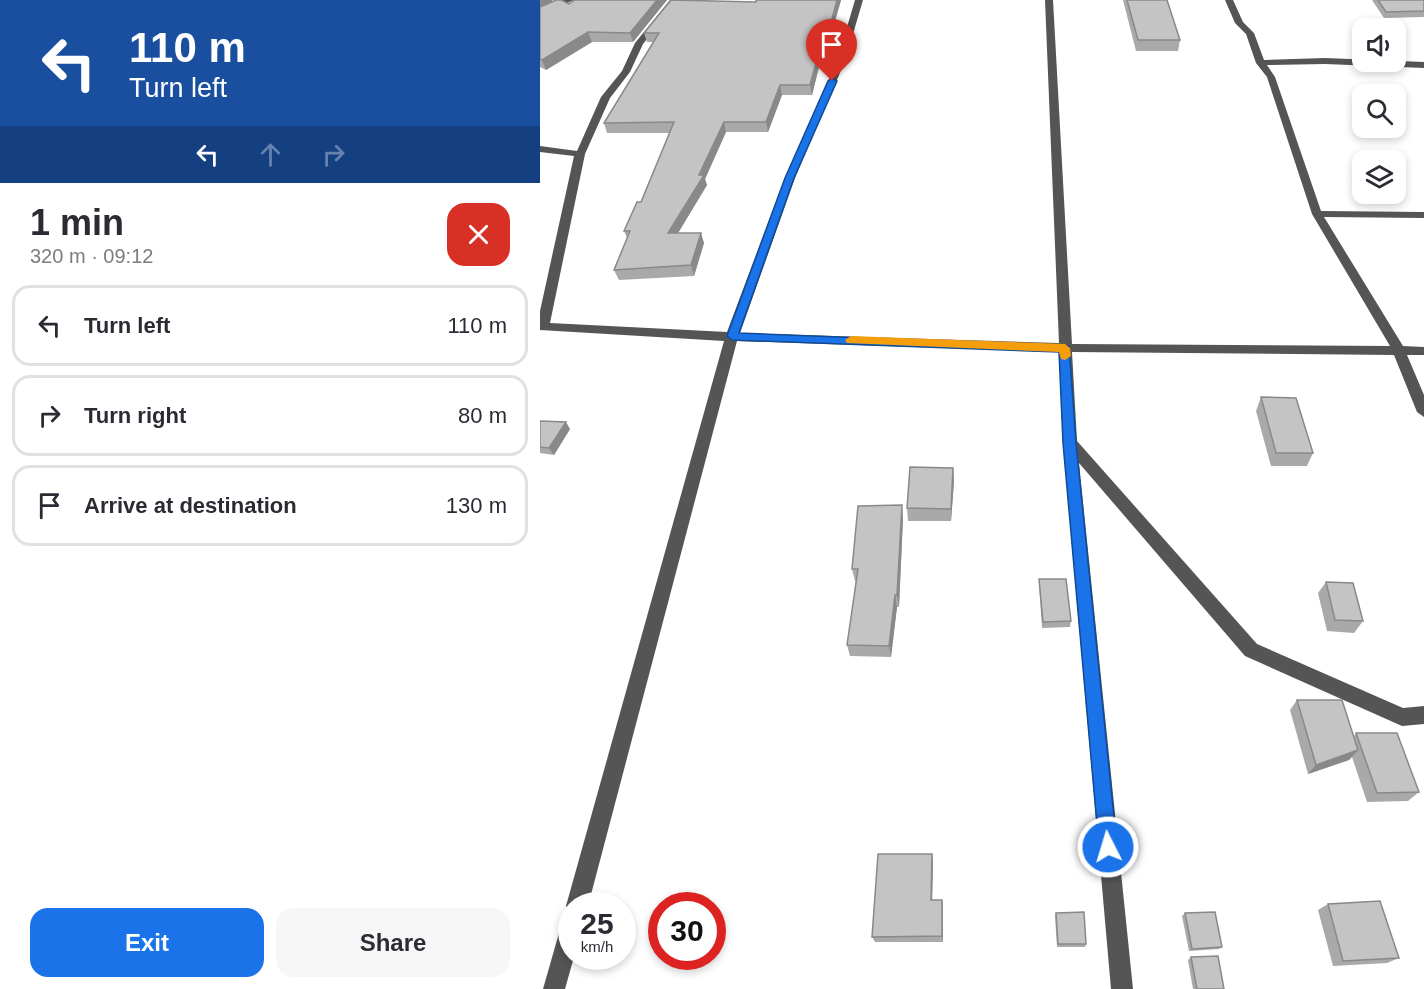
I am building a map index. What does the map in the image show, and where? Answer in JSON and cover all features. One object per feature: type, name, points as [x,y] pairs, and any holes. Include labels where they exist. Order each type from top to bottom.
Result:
[{"type":"street","points":[[540,14],[570,0]]},
{"type":"street","points":[[674,0],[639,43],[626,72],[606,97],[580,154],[541,326],[658,334],[1065,348],[1424,351]]},
{"type":"street","points":[[581,892],[732,336],[790,178],[841,61],[859,0]]},
{"type":"street","points":[[1049,0],[1070,443],[1122,989]]},
{"type":"street","points":[[1228,0],[1239,23],[1250,33],[1260,63],[1271,77],[1317,214],[1399,351],[1424,412]]},
{"type":"street","points":[[1260,63],[1325,61],[1424,65]]},
{"type":"street","points":[[540,149],[580,154]]},
{"type":"street","points":[[1317,214],[1424,215]]},
{"type":"street","points":[[1070,443],[1251,650],[1402,717],[1424,715]]},
{"type":"street","points":[[554,989],[559,970]]},
{"type":"building","points":[[556,0],[569,4],[575,0],[657,0],[630,33],[588,32],[542,60],[540,59],[540,7]]},
{"type":"building","points":[[671,0],[756,2],[756,0],[837,0],[830,26],[826,26],[810,85],[780,85],[766,122],[724,122],[699,175],[704,175],[668,233],[701,233],[691,265],[614,270],[630,231],[624,231],[637,202],[641,202],[674,122],[604,123],[659,33],[644,33]]},
{"type":"building","points":[[1127,0],[1167,0],[1180,40],[1138,40]]},
{"type":"building","points":[[1378,0],[1424,0],[1424,11],[1386,12]]},
{"type":"building","points":[[1261,397],[1296,398],[1313,453],[1276,453]]},
{"type":"building","points":[[540,421],[566,422],[549,448],[540,447]]},
{"type":"building","points":[[910,467],[953,468],[951,509],[907,508]]},
{"type":"building","points":[[902,505],[897,595],[895,595],[889,646],[847,645],[858,569],[852,569],[858,506]]},
{"type":"building","points":[[1039,579],[1066,579],[1071,621],[1043,622]]},
{"type":"building","points":[[1326,582],[1353,583],[1363,621],[1335,620]]},
{"type":"building","points":[[1297,700],[1342,700],[1358,750],[1316,765]]},
{"type":"building","points":[[1356,733],[1397,733],[1419,792],[1377,793]]},
{"type":"building","points":[[878,854],[932,854],[931,900],[942,900],[942,936],[872,937]]},
{"type":"building","points":[[1380,901],[1399,958],[1343,961],[1328,904]]},
{"type":"building","points":[[1084,912],[1086,944],[1058,944],[1056,913]]},
{"type":"building","points":[[1215,912],[1222,947],[1192,949],[1185,913]]},
{"type":"building","points":[[1218,956],[1224,989],[1197,989],[1191,957]]},
{"type":"slow traffic","points":[[851,340],[1065,348],[1065,356]]},
{"type":"route","points":[[832,81],[790,178],[732,336],[1065,348],[1070,443],[1108,847]]}]
